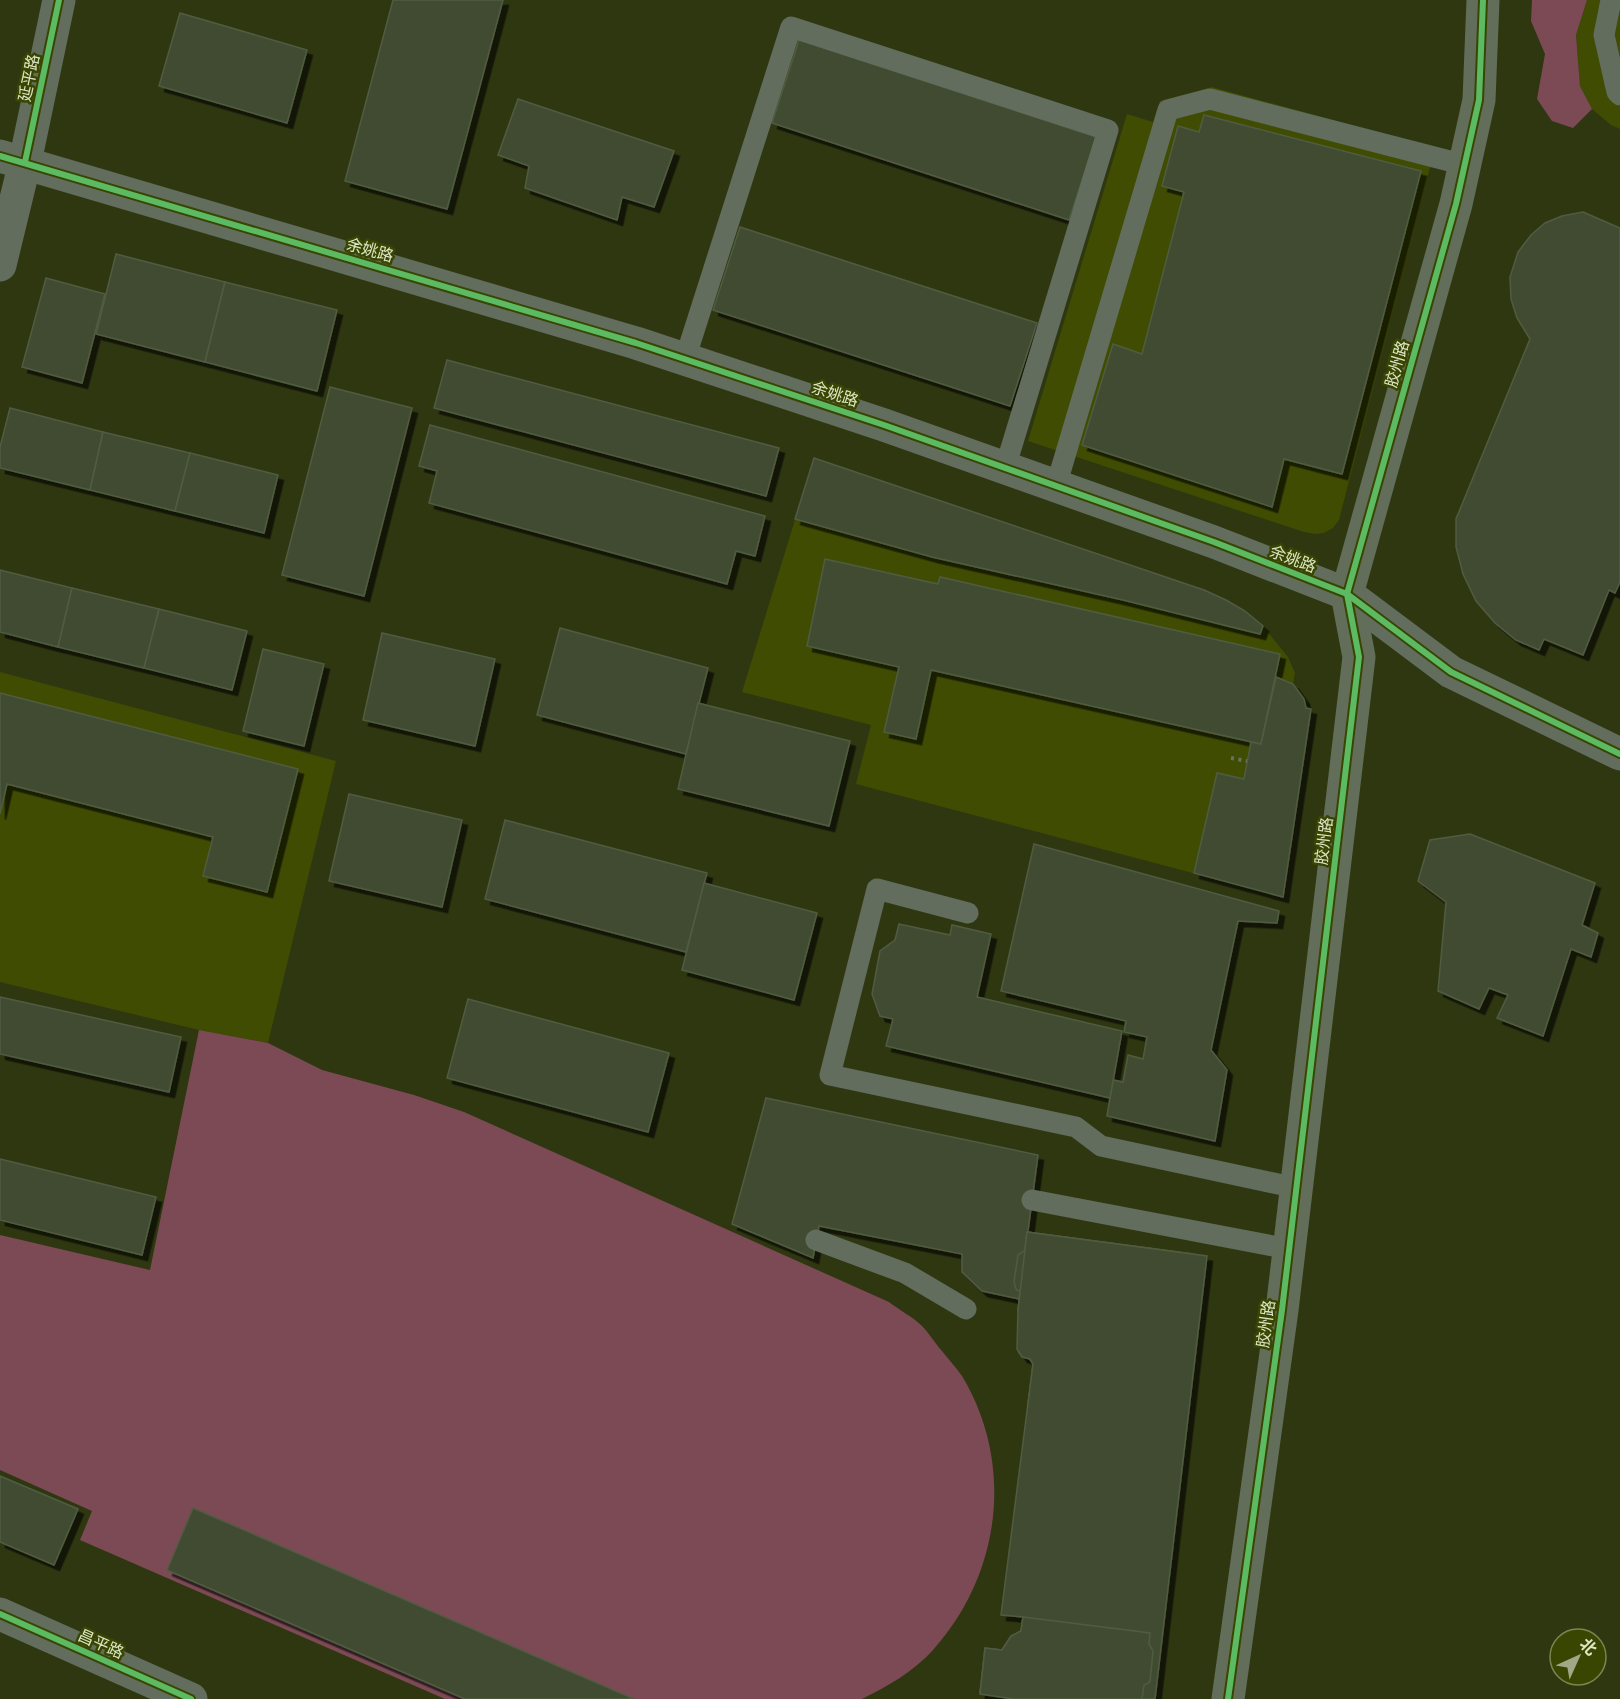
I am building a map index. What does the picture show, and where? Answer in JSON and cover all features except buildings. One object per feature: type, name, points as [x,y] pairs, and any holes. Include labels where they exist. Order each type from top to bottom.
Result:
[{"type":"street","name":"延平路","points":[[0,266],[12,159],[59,0]]},
{"type":"street","name":"胶州路","points":[[1228,1699],[1297,1188],[1359,657],[1347,594],[1465,165],[1479,100],[1483,0]]},
{"type":"street","name":"余姚路","points":[[12,159],[636,343],[884,425],[1214,542],[1347,594],[1451,672],[1620,754]]},
{"type":"street","name":"昌平路","points":[[0,1614],[191,1699]]},
{"type":"lane","points":[[1611,0],[1604,35],[1617,92],[1620,95]]},
{"type":"lane","points":[[685,359],[791,27],[1108,130],[1005,468]]},
{"type":"lane","points":[[1056,486],[1168,110],[1210,99],[1465,165]]},
{"type":"lane","points":[[968,913],[877,890],[830,1075],[1076,1127],[1101,1146],[1297,1188]]},
{"type":"lane","points":[[1032,1200],[1289,1249]]},
{"type":"lane","points":[[816,1240],[905,1273],[966,1309]]},
{"type":"path","points":[[1231,758],[1247,761]]},
{"type":"shaded area","points":[[1532,0],[1587,0],[1576,35],[1580,86],[1592,109],[1573,128],[1552,121],[1537,99],[1545,54],[1531,21]]},
{"type":"shaded area","points":[[1587,0],[1620,0],[1620,129],[1611,125],[1592,109],[1580,86],[1576,35]]},
{"type":"shaded area","points":[[1212,87],[1435,148],[1339,520],[1333,528],[1324,533],[1304,532],[1028,441],[1127,114],[1153,122],[1160,101]]},
{"type":"shaded area","points":[[814,458],[1204,590],[1226,600],[1263,626],[1288,657],[1295,673],[1293,684],[1304,699],[1306,708],[1311,709],[1283,897],[856,784],[871,725],[742,692]]},
{"type":"shaded area","points":[[0,672],[336,761],[268,1043],[199,1030],[0,982]]},
{"type":"shaded area","points":[[199,1030],[268,1043],[322,1070],[414,1095],[464,1112],[889,1302],[918,1323],[962,1376],[979,1410],[989,1445],[994,1481],[993,1518],[986,1553],[974,1588],[956,1620],[933,1650],[900,1678],[862,1699],[445,1699],[80,1540],[92,1511],[0,1470],[0,1235],[150,1270]]},
{"type":"cycle path","points":[[25,162],[59,0]]},
{"type":"cycle path","points":[[1228,1699],[1282,1310],[1359,657],[1347,594],[1456,204],[1479,100],[1483,0]]},
{"type":"cycle path","points":[[0,156],[636,343],[884,425],[1214,542],[1347,594],[1451,672],[1620,754]]},
{"type":"cycle path","points":[[0,1614],[191,1699]]}]
